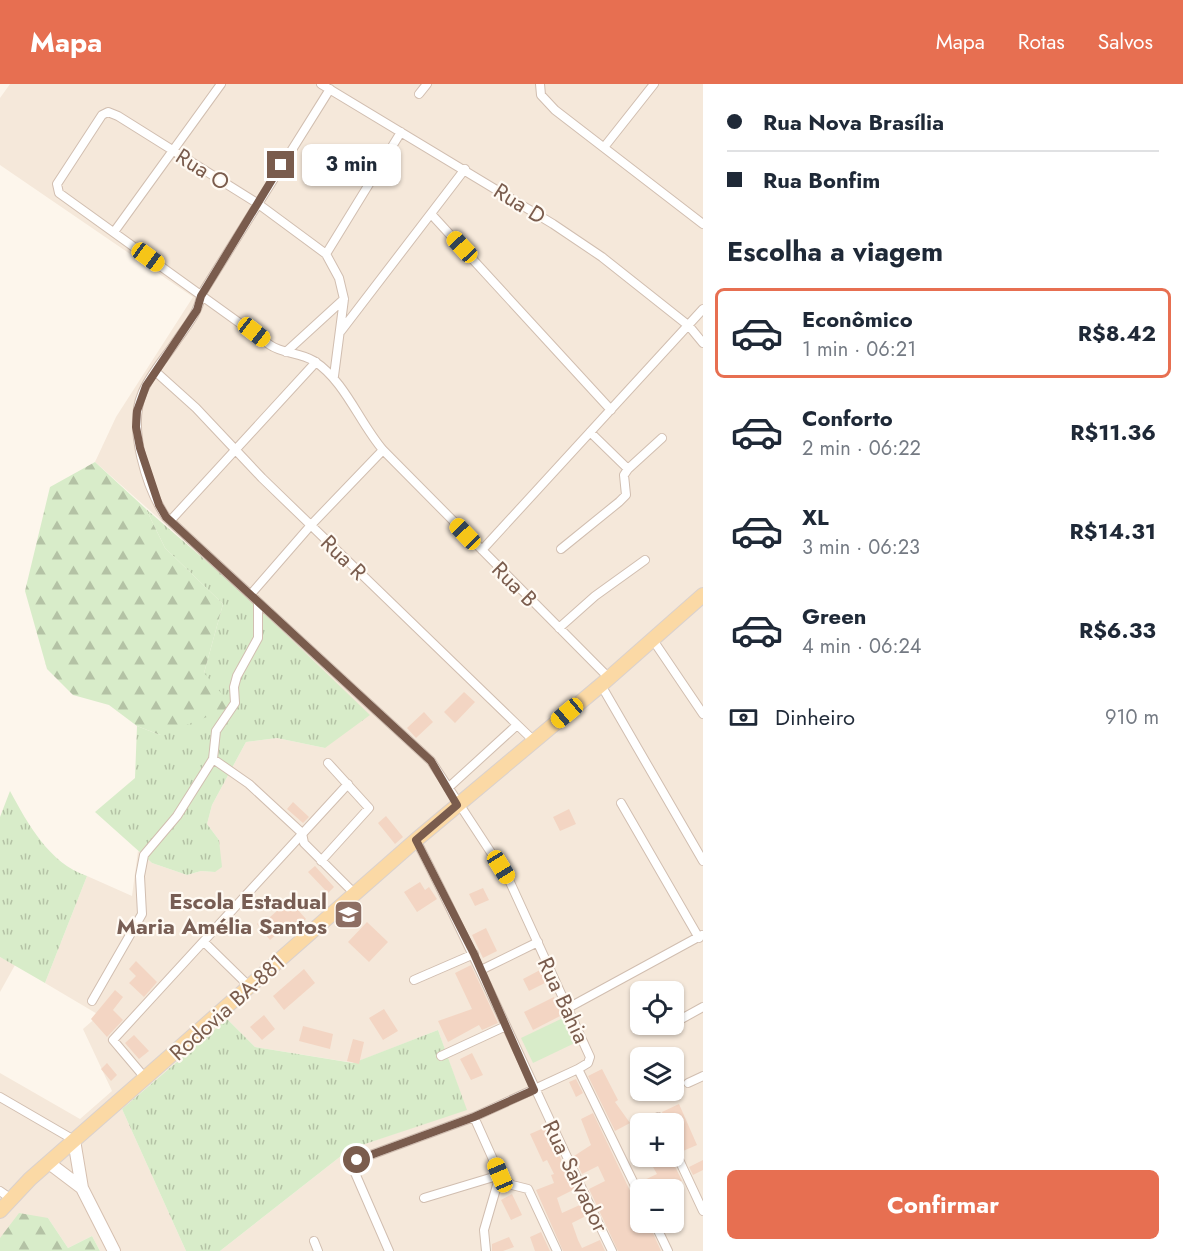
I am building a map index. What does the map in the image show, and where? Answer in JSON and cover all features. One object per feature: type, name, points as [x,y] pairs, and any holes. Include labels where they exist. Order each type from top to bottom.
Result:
[{"type":"main road","name":"Rodovia BA-881","points":[[0,1212],[5,1194],[49,1163],[416,840],[702,600]]},
{"type":"street","points":[[221,84],[175,151],[114,232],[270,345],[286,352],[303,355],[334,376]]},
{"type":"street","name":"Rua D","points":[[321,84],[465,169],[575,238],[689,326],[703,343]]},
{"type":"street","points":[[419,94],[427,84]]},
{"type":"street","points":[[540,84],[541,95],[549,106],[703,224]]},
{"type":"street","points":[[604,146],[654,84]]},
{"type":"street","name":"Rua Bahia","points":[[330,89],[201,296],[197,310],[142,393],[136,427],[150,482],[159,505],[170,521],[431,761],[457,805],[509,880],[590,1056],[588,1063],[578,1069],[632,1179]]},
{"type":"street","name":"Rua O","points":[[114,232],[62,196],[57,189],[60,180],[105,113],[118,116],[257,203],[326,254],[339,278],[344,299],[334,376]]},
{"type":"street","points":[[326,254],[401,132]]},
{"type":"street","points":[[340,332],[432,215],[465,169]]},
{"type":"street","points":[[432,215],[611,410]]},
{"type":"street","points":[[286,352],[344,299]]},
{"type":"street","points":[[482,550],[703,309]]},
{"type":"street","points":[[170,521],[316,362]]},
{"type":"street","name":"Rua R","points":[[156,372],[237,450],[262,478],[534,741]]},
{"type":"street","name":"Rua B","points":[[334,376],[358,417],[383,450],[559,628],[605,682],[703,861]]},
{"type":"street","points":[[590,432],[627,469]]},
{"type":"street","points":[[561,549],[620,502],[626,495],[624,475],[627,469],[662,438]]},
{"type":"street","points":[[251,594],[311,525],[383,450]]},
{"type":"street","points":[[559,628],[595,596],[645,560]]},
{"type":"street","points":[[93,1001],[142,914],[140,876],[144,855],[177,816],[213,759],[216,731],[235,703],[234,687],[237,676],[257,644],[258,603]]},
{"type":"street","points":[[653,640],[703,714]]},
{"type":"street","points":[[448,788],[517,725]]},
{"type":"street","points":[[213,759],[249,784],[302,833],[304,843],[355,894]]},
{"type":"street","points":[[321,861],[369,807],[327,763]]},
{"type":"street","points":[[146,1079],[113,1040],[348,783]]},
{"type":"street","points":[[568,1008],[701,936],[621,803]]},
{"type":"street","name":"Rua Salvador","points":[[416,840],[474,954],[534,1090],[612,1251]]},
{"type":"street","points":[[204,942],[250,987]]},
{"type":"street","points":[[481,970],[538,942]]},
{"type":"street","points":[[414,980],[474,954]]},
{"type":"street","points":[[684,1017],[703,1007]]},
{"type":"street","points":[[441,1056],[506,1026]]},
{"type":"street","points":[[388,1251],[352,1166],[357,1160],[474,1117],[578,1069]]},
{"type":"street","points":[[688,1083],[703,1076]]},
{"type":"street","points":[[0,1097],[74,1140],[82,1188],[114,1251]]},
{"type":"street","points":[[474,1117],[500,1175],[513,1185],[528,1189],[557,1251]]},
{"type":"street","points":[[49,1163],[82,1188]]},
{"type":"street","points":[[682,1167],[703,1211]]},
{"type":"street","points":[[424,1198],[500,1175]]},
{"type":"street","points":[[486,1251],[484,1230],[500,1175]]},
{"type":"street","points":[[659,1233],[668,1251]]},
{"type":"street","points":[[314,1240],[318,1251]]},
{"type":"shaded area","points":[[10,84],[703,84],[703,1251],[220,1251],[350,1149],[466,1109],[438,1030],[354,1063],[255,1047],[227,1019],[122,1109],[186,1251],[100,1251],[92,1236],[68,1248],[48,1218],[0,1238],[0,1073],[80,1119],[112,1091],[83,1029],[99,1015],[45,983],[87,876],[132,896],[138,851],[152,863],[187,875],[201,871],[215,872],[219,840],[207,824],[212,805],[246,742],[277,738],[325,748],[241,591],[95,462],[116,417],[193,297],[0,165],[0,98]]},
{"type":"shaded area","points":[[0,957],[15,965],[0,992]]},
{"type":"green space","points":[[95,462],[146,509],[165,548],[223,604],[204,673],[233,707],[160,735],[137,726],[109,705],[73,695],[47,669],[25,591],[50,487]]},
{"type":"green space","points":[[146,509],[241,591],[370,715],[325,748],[277,738],[246,742],[212,805],[207,824],[219,840],[222,867],[215,872],[201,871],[187,875],[152,863],[95,812],[135,778],[137,726],[160,735],[204,673],[223,604],[165,548]]},
{"type":"green space","points":[[10,791],[41,841],[61,862],[87,876],[45,983],[0,957],[0,817]]},
{"type":"green space","points":[[565,1017],[577,1042],[533,1063],[521,1038]]},
{"type":"green space","points":[[227,1019],[255,1047],[353,1063],[438,1030],[467,1110],[350,1149],[220,1251],[186,1251],[122,1109]]},
{"type":"green space","points":[[19,1213],[48,1218],[68,1248],[92,1236],[100,1251],[0,1251],[0,1238]]},
{"type":"building","points":[[464,692],[475,702],[455,723],[444,712]]},
{"type":"building","points":[[424,712],[433,722],[416,738],[407,728]]},
{"type":"building","points":[[293,802],[309,817],[303,823],[287,809]]},
{"type":"building","points":[[569,809],[576,824],[560,831],[553,817]]},
{"type":"building","points":[[386,816],[403,837],[395,844],[378,823]]},
{"type":"building","points":[[315,866],[334,887],[328,893],[308,872]]},
{"type":"building","points":[[420,882],[425,890],[429,887],[437,899],[417,912],[404,892]]},
{"type":"building","points":[[483,888],[489,900],[475,906],[469,894]]},
{"type":"building","points":[[289,900],[306,919],[292,933],[286,926],[270,940],[257,924],[266,916],[269,918]]},
{"type":"building","points":[[367,922],[388,942],[369,962],[348,942]]},
{"type":"building","points":[[486,928],[497,951],[483,958],[472,935]]},
{"type":"building","points":[[136,961],[157,982],[144,997],[129,983],[136,976],[129,969]]},
{"type":"building","points":[[471,965],[498,1023],[482,1030],[479,1025],[448,1042],[438,1021],[472,1009],[455,973]]},
{"type":"building","points":[[304,969],[315,983],[284,1010],[273,996]]},
{"type":"building","points":[[540,970],[547,982],[529,991],[523,979]]},
{"type":"building","points":[[115,990],[123,997],[113,1010],[123,1020],[107,1037],[91,1019]]},
{"type":"building","points":[[554,997],[562,1015],[533,1030],[524,1012]]},
{"type":"building","points":[[384,1009],[398,1031],[383,1040],[369,1018]]},
{"type":"building","points":[[264,1015],[275,1029],[262,1040],[250,1027]]},
{"type":"building","points":[[303,1026],[333,1034],[330,1049],[299,1041]]},
{"type":"building","points":[[134,1035],[149,1051],[139,1059],[125,1043]]},
{"type":"building","points":[[353,1039],[364,1042],[359,1064],[347,1061]]},
{"type":"building","points":[[472,1053],[483,1075],[471,1080],[460,1059]]},
{"type":"building","points":[[107,1063],[117,1075],[111,1081],[101,1069]]},
{"type":"building","points":[[602,1069],[618,1100],[615,1102],[630,1123],[615,1131],[588,1076]]},
{"type":"building","points":[[576,1079],[583,1093],[576,1097],[569,1082]]},
{"type":"building","points":[[679,1104],[683,1113],[662,1113]]},
{"type":"building","points":[[593,1113],[630,1191],[630,1233],[653,1233],[661,1251],[618,1251],[589,1189],[605,1181],[598,1166],[582,1174],[574,1156],[591,1145],[581,1119]]},
{"type":"building","points":[[684,1115],[697,1145],[684,1151]]},
{"type":"building","points":[[546,1127],[575,1189],[557,1198],[562,1213],[582,1204],[588,1215],[572,1223],[578,1240],[582,1248],[600,1240],[605,1251],[563,1251],[536,1190],[554,1183],[551,1175],[554,1174],[547,1160],[543,1162],[530,1134]]},
{"type":"building","points":[[703,1160],[703,1170],[693,1175],[689,1167]]},
{"type":"building","points":[[653,1167],[675,1167],[681,1179],[646,1179],[657,1174]]},
{"type":"building","points":[[512,1194],[522,1215],[511,1220],[501,1200]]},
{"type":"building","points":[[541,1232],[550,1251],[535,1251],[530,1237]]},
{"type":"building","points":[[509,1237],[514,1247],[503,1251],[492,1251],[492,1244]]},
{"type":"place","name":"Escola Estadual Maria Amélia Santos","points":[[348,914]]},
{"type":"route","points":[[281,165],[201,296],[197,310],[142,393],[136,419],[140,448],[150,482],[166,517],[431,761],[448,788],[457,805],[416,840],[474,954],[534,1090],[474,1117],[357,1160]]}]
